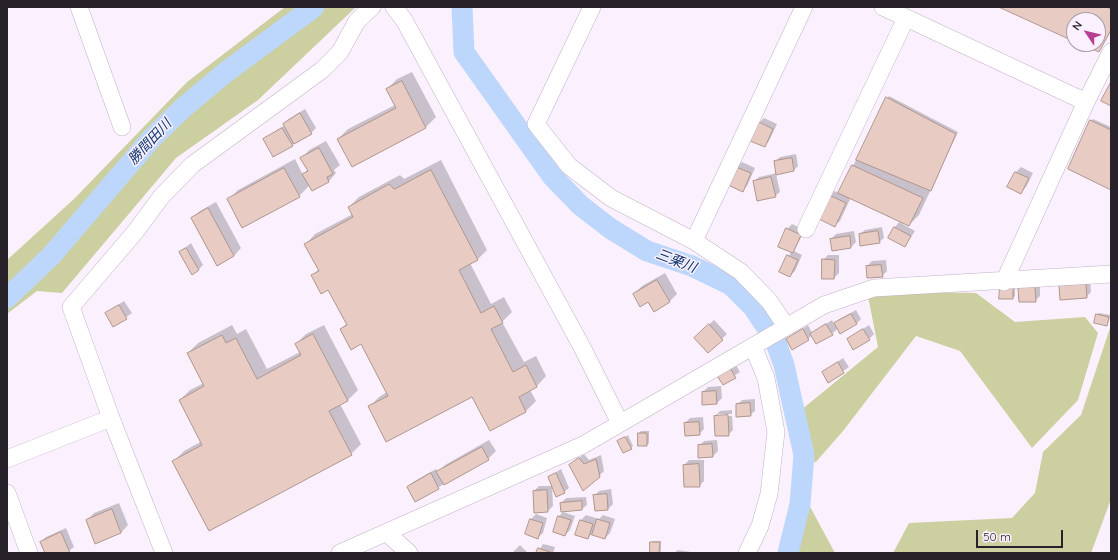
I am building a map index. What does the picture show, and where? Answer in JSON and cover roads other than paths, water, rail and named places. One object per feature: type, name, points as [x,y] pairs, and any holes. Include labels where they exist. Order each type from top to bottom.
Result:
[{"type":"street","points":[[79,7],[122,127]]},
{"type":"street","points":[[164,553],[111,418],[71,308],[136,231],[161,197],[192,165],[322,70],[340,52],[357,21],[372,7]]},
{"type":"street","points":[[394,7],[404,20],[584,349],[620,423]]},
{"type":"street","points":[[592,7],[536,124],[569,166],[611,198],[694,241],[741,272],[768,301],[786,326]]},
{"type":"street","points":[[694,241],[804,7]]},
{"type":"street","points":[[883,7],[1086,102]]},
{"type":"street","points":[[806,229],[906,18]]},
{"type":"street","points":[[1004,282],[1086,102],[1111,52]]},
{"type":"street","points":[[340,553],[583,445],[786,326],[824,306],[874,288],[1004,282],[1111,274]]},
{"type":"street","points":[[747,553],[760,526],[769,494],[776,432],[766,378],[753,346]]},
{"type":"street","points":[[7,459],[111,418]]},
{"type":"street","points":[[7,493],[29,553]]},
{"type":"street","points":[[387,533],[409,553]]},
{"type":"waterway","name":"勝間田川","points":[[7,298],[51,256],[152,138],[183,108],[226,72],[314,7]]},
{"type":"waterway","name":"三栗川","points":[[462,7],[464,52],[552,176],[580,205],[611,229],[647,251],[692,266],[731,285],[753,307],[775,340],[784,365],[804,455],[800,504],[788,553]]}]
